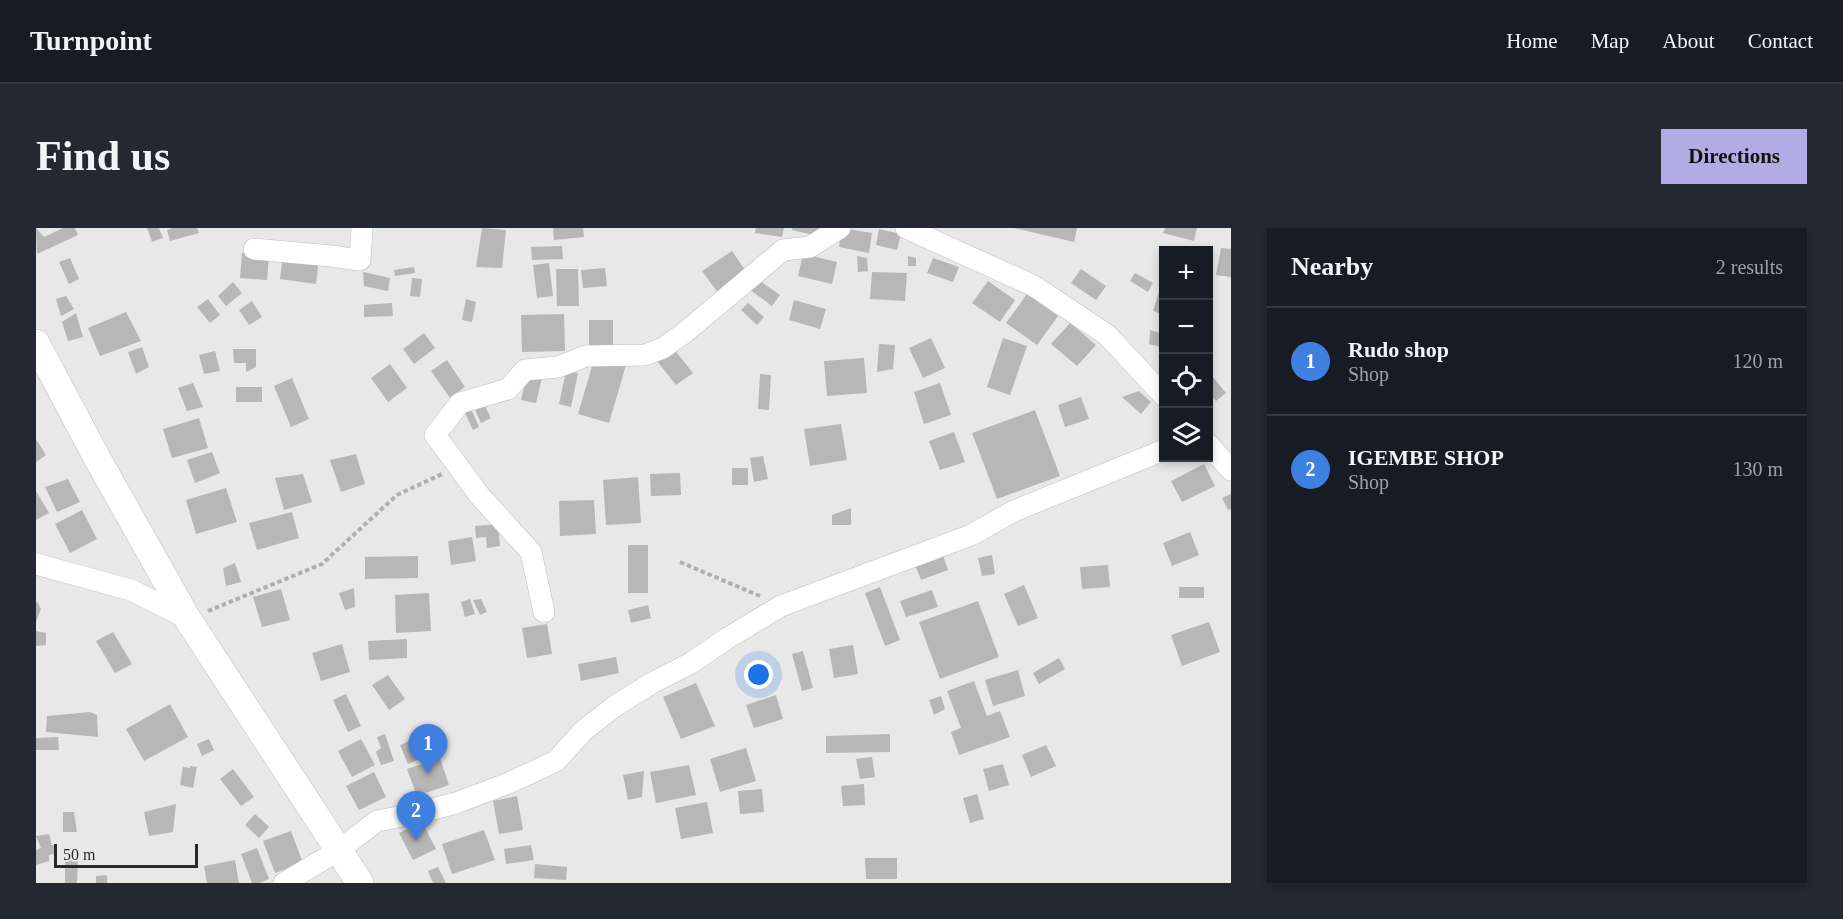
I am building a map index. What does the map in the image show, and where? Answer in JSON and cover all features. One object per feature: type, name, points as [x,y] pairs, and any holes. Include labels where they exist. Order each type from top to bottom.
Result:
[{"type":"main road","points":[[36,343],[97,458],[188,618],[360,883]]},
{"type":"street","points":[[254,249],[360,260],[362,228]]},
{"type":"street","points":[[544,612],[531,552],[480,495],[435,435],[460,403],[508,389],[525,370],[558,367],[586,356],[645,355],[663,348],[683,334],[783,250],[810,247],[840,228]]},
{"type":"street","points":[[906,228],[1034,286],[1107,335],[1159,391]]},
{"type":"street","points":[[1213,449],[1231,470]]},
{"type":"street","points":[[284,883],[339,850],[377,821],[456,803],[509,783],[556,761],[583,731],[615,705],[651,683],[691,663],[781,606],[971,535],[1014,511],[1159,452]]},
{"type":"street","points":[[36,564],[131,590],[188,618]]},
{"type":"path","points":[[188,618],[218,608],[321,564],[397,495],[458,467]]},
{"type":"path","points":[[680,562],[781,606]]},
{"type":"building","points":[[36,228],[44,237],[63,228],[75,228],[78,235],[37,254]]},
{"type":"building","points":[[147,228],[159,228],[163,238],[152,242]]},
{"type":"building","points":[[197,228],[199,233],[170,241],[167,230]]},
{"type":"building","points":[[482,228],[506,230],[502,268],[476,267]]},
{"type":"building","points":[[553,228],[583,228],[584,237],[554,240]]},
{"type":"building","points":[[756,228],[784,228],[782,237],[755,233]]},
{"type":"building","points":[[792,228],[820,228],[818,236],[792,230]]},
{"type":"building","points":[[842,228],[872,233],[869,253],[839,247]]},
{"type":"building","points":[[1014,228],[1077,228],[1074,242]]},
{"type":"building","points":[[1165,228],[1197,228],[1194,241],[1163,233]]},
{"type":"building","points":[[879,229],[901,234],[897,250],[876,245]]},
{"type":"building","points":[[562,246],[563,259],[532,260],[531,247]]},
{"type":"building","points":[[1221,248],[1231,249],[1231,277],[1216,275]]},
{"type":"building","points":[[732,251],[748,274],[719,294],[702,271]]},
{"type":"building","points":[[242,253],[269,256],[267,280],[240,278]]},
{"type":"building","points":[[283,254],[319,258],[316,284],[280,279]]},
{"type":"building","points":[[803,254],[837,262],[832,284],[798,276]]},
{"type":"building","points":[[857,256],[867,258],[868,271],[858,272]]},
{"type":"building","points":[[908,256],[916,258],[916,266],[908,266]]},
{"type":"building","points":[[70,258],[79,279],[69,284],[59,262]]},
{"type":"building","points":[[933,258],[959,267],[953,282],[927,273]]},
{"type":"building","points":[[549,263],[553,296],[537,298],[533,265]]},
{"type":"building","points":[[414,267],[415,273],[395,276],[394,270]]},
{"type":"building","points":[[605,268],[607,286],[583,288],[581,270]]},
{"type":"building","points":[[556,269],[578,269],[579,306],[557,306]]},
{"type":"building","points":[[1081,269],[1106,286],[1096,300],[1071,283]]},
{"type":"building","points":[[363,272],[390,278],[388,291],[364,286]]},
{"type":"building","points":[[872,272],[907,273],[905,301],[870,299]]},
{"type":"building","points":[[1135,273],[1153,283],[1148,292],[1130,281]]},
{"type":"building","points":[[412,278],[422,279],[420,297],[410,296]]},
{"type":"building","points":[[757,279],[780,295],[772,306],[749,289]]},
{"type":"building","points":[[988,281],[1015,300],[1000,322],[972,303]]},
{"type":"building","points":[[233,282],[242,293],[226,306],[218,296]]},
{"type":"building","points":[[1159,292],[1159,313],[1153,311]]},
{"type":"building","points":[[1027,294],[1058,316],[1037,345],[1006,323]]},
{"type":"building","points":[[66,296],[74,309],[61,316],[56,299]]},
{"type":"building","points":[[208,299],[220,315],[210,323],[197,307]]},
{"type":"building","points":[[466,299],[476,302],[472,322],[462,320]]},
{"type":"building","points":[[794,300],[826,309],[820,329],[789,320]]},
{"type":"building","points":[[252,301],[262,317],[249,325],[239,310]]},
{"type":"building","points":[[392,303],[393,316],[364,317],[364,305]]},
{"type":"building","points":[[748,303],[764,317],[757,325],[741,310]]},
{"type":"building","points":[[126,312],[141,341],[100,356],[88,328]]},
{"type":"building","points":[[76,313],[83,337],[68,341],[62,322]]},
{"type":"building","points":[[564,314],[565,351],[522,352],[521,315]]},
{"type":"building","points":[[589,320],[613,320],[613,346],[589,347]]},
{"type":"building","points":[[1070,323],[1096,345],[1077,366],[1051,344]]},
{"type":"building","points":[[1150,330],[1159,333],[1159,347],[1149,344]]},
{"type":"building","points":[[424,333],[435,348],[414,364],[403,349]]},
{"type":"building","points":[[931,338],[945,368],[923,378],[909,348]]},
{"type":"building","points":[[1003,338],[1027,346],[1010,395],[987,387]]},
{"type":"building","points":[[879,344],[895,345],[893,369],[877,372]]},
{"type":"building","points":[[142,347],[149,367],[136,374],[128,352]]},
{"type":"building","points":[[673,348],[693,373],[676,385],[657,361]]},
{"type":"building","points":[[233,349],[256,349],[256,367],[246,372],[246,363],[234,363]]},
{"type":"building","points":[[215,351],[220,371],[204,374],[199,355]]},
{"type":"building","points":[[595,356],[626,365],[609,423],[578,414]]},
{"type":"building","points":[[864,358],[867,393],[827,396],[824,361]]},
{"type":"building","points":[[447,360],[465,387],[450,398],[431,371]]},
{"type":"building","points":[[390,364],[407,388],[388,402],[371,378]]},
{"type":"building","points":[[566,371],[578,373],[571,407],[559,404]]},
{"type":"building","points":[[760,374],[771,375],[769,410],[758,409]]},
{"type":"building","points":[[527,375],[542,378],[536,403],[521,400]]},
{"type":"building","points":[[1213,377],[1226,393],[1216,401],[1213,398]]},
{"type":"building","points":[[292,378],[309,419],[291,427],[274,386]]},
{"type":"building","points":[[193,383],[203,407],[187,411],[178,388]]},
{"type":"building","points":[[940,383],[951,415],[924,424],[914,392]]},
{"type":"building","points":[[236,387],[262,387],[262,402],[236,402]]},
{"type":"building","points":[[1139,391],[1151,402],[1141,414],[1122,397]]},
{"type":"building","points":[[1081,397],[1089,419],[1065,427],[1058,405]]},
{"type":"building","points":[[481,398],[491,418],[481,423],[472,403]]},
{"type":"building","points":[[468,402],[479,427],[473,430],[462,407]]},
{"type":"building","points":[[1035,410],[1060,476],[997,499],[972,433]]},
{"type":"building","points":[[199,418],[208,448],[172,458],[163,429]]},
{"type":"building","points":[[841,424],[847,460],[810,466],[804,429]]},
{"type":"building","points":[[954,432],[965,462],[940,470],[929,441]]},
{"type":"building","points":[[36,439],[46,455],[36,462]]},
{"type":"building","points":[[212,452],[220,473],[195,483],[187,460]]},
{"type":"building","points":[[356,454],[365,484],[341,492],[330,460]]},
{"type":"building","points":[[763,456],[768,479],[754,482],[750,458]]},
{"type":"building","points":[[1204,464],[1215,486],[1182,502],[1171,481]]},
{"type":"building","points":[[732,468],[748,468],[748,485],[732,485]]},
{"type":"building","points":[[680,473],[681,495],[651,496],[650,474]]},
{"type":"building","points":[[303,474],[312,502],[284,510],[275,478]]},
{"type":"building","points":[[638,477],[641,523],[606,525],[603,480]]},
{"type":"building","points":[[68,479],[80,502],[57,512],[45,487]]},
{"type":"building","points":[[226,488],[237,522],[196,534],[186,500]]},
{"type":"building","points":[[36,491],[49,513],[36,520]]},
{"type":"building","points":[[1231,494],[1231,509],[1228,510],[1222,498]]},
{"type":"building","points":[[594,500],[596,534],[560,536],[559,501]]},
{"type":"building","points":[[851,508],[851,525],[832,525],[832,515]]},
{"type":"building","points":[[82,510],[97,539],[70,553],[55,524]]},
{"type":"building","points":[[292,512],[299,538],[257,550],[249,523]]},
{"type":"building","points":[[498,524],[500,546],[487,548],[486,537],[476,538],[475,526]]},
{"type":"building","points":[[1190,532],[1199,555],[1172,566],[1163,543]]},
{"type":"building","points":[[472,537],[476,561],[451,565],[448,541]]},
{"type":"building","points":[[628,545],[648,545],[648,593],[628,593]]},
{"type":"building","points":[[943,555],[948,570],[921,580],[915,565]]},
{"type":"building","points":[[992,555],[995,574],[982,576],[978,558]]},
{"type":"building","points":[[418,556],[418,578],[365,579],[365,557]]},
{"type":"building","points":[[235,563],[241,582],[226,586],[223,568]]},
{"type":"building","points":[[1108,565],[1110,587],[1082,589],[1080,567]]},
{"type":"building","points":[[1024,585],[1038,618],[1018,626],[1004,594]]},
{"type":"building","points":[[880,587],[900,640],[885,646],[865,593]]},
{"type":"building","points":[[1179,587],[1204,587],[1204,598],[1179,598]]},
{"type":"building","points":[[354,588],[355,607],[345,610],[339,593]]},
{"type":"building","points":[[281,589],[290,620],[262,627],[253,597]]},
{"type":"building","points":[[932,590],[938,607],[906,617],[900,601]]},
{"type":"building","points":[[429,593],[431,631],[396,633],[395,595]]},
{"type":"building","points":[[470,599],[475,614],[465,617],[461,602]]},
{"type":"building","points":[[481,599],[487,612],[480,615],[473,600]]},
{"type":"building","points":[[978,601],[999,657],[940,679],[919,622]]},
{"type":"building","points":[[36,602],[41,609],[36,622]]},
{"type":"building","points":[[648,605],[651,618],[631,623],[628,610]]},
{"type":"building","points":[[1209,622],[1220,652],[1182,666],[1171,635]]},
{"type":"building","points":[[547,624],[552,654],[527,658],[522,628]]},
{"type":"building","points":[[36,631],[46,633],[46,645],[36,646]]},
{"type":"building","points":[[113,632],[132,664],[115,673],[96,641]]},
{"type":"building","points":[[407,639],[407,658],[369,660],[368,641]]},
{"type":"building","points":[[342,644],[350,672],[321,681],[312,653]]},
{"type":"building","points":[[853,645],[858,674],[834,678],[829,649]]},
{"type":"building","points":[[803,651],[813,688],[802,691],[792,654]]},
{"type":"building","points":[[616,657],[619,673],[581,681],[578,664]]},
{"type":"building","points":[[1059,658],[1065,669],[1039,684],[1033,673]]},
{"type":"building","points":[[1018,670],[1025,696],[993,706],[985,680]]},
{"type":"building","points":[[388,675],[405,699],[389,710],[372,685]]},
{"type":"building","points":[[974,681],[987,716],[1000,711],[1010,737],[959,755],[951,732],[961,728],[947,691]]},
{"type":"building","points":[[696,683],[715,726],[681,739],[663,697]]},
{"type":"building","points":[[346,694],[361,726],[348,732],[333,700]]},
{"type":"building","points":[[776,695],[783,719],[754,728],[746,705]]},
{"type":"building","points":[[941,696],[945,709],[934,715],[929,700]]},
{"type":"building","points":[[170,704],[188,737],[144,761],[126,729]]},
{"type":"building","points":[[90,712],[97,715],[98,737],[46,732],[47,716]]},
{"type":"building","points":[[385,734],[394,761],[381,765],[376,752],[381,748],[377,737]]},
{"type":"building","points":[[890,734],[890,752],[826,753],[826,736]]},
{"type":"building","points":[[421,736],[429,755],[408,764],[400,745]]},
{"type":"building","points":[[58,737],[59,750],[36,750],[36,738]]},
{"type":"building","points":[[209,739],[214,750],[202,756],[197,744]]},
{"type":"building","points":[[361,739],[375,765],[352,777],[338,751]]},
{"type":"building","points":[[1046,745],[1056,766],[1031,777],[1022,755]]},
{"type":"building","points":[[746,748],[756,781],[720,792],[710,759]]},
{"type":"building","points":[[872,757],[875,777],[860,779],[856,759]]},
{"type":"building","points":[[440,758],[449,785],[417,796],[407,769]]},
{"type":"building","points":[[1003,764],[1009,785],[989,791],[983,769]]},
{"type":"building","points":[[689,765],[696,795],[656,803],[650,772]]},
{"type":"building","points":[[190,766],[197,767],[193,788],[180,785],[183,767],[190,768]]},
{"type":"building","points":[[233,769],[254,797],[241,806],[220,779]]},
{"type":"building","points":[[644,771],[642,797],[628,800],[623,775]]},
{"type":"building","points":[[374,772],[386,797],[359,810],[346,786]]},
{"type":"building","points":[[864,784],[865,805],[843,806],[841,786]]},
{"type":"building","points":[[762,789],[764,812],[740,814],[738,791]]},
{"type":"building","points":[[977,794],[984,819],[970,823],[963,798]]},
{"type":"building","points":[[517,796],[523,830],[499,834],[493,801]]},
{"type":"building","points":[[707,802],[713,833],[681,839],[675,808]]},
{"type":"building","points":[[176,804],[173,832],[149,836],[144,812]]},
{"type":"building","points":[[63,812],[74,812],[77,832],[63,832]]},
{"type":"building","points":[[255,814],[269,827],[259,838],[245,825]]},
{"type":"building","points":[[422,822],[436,849],[413,860],[399,833]]},
{"type":"building","points":[[484,830],[495,860],[452,874],[442,844]]},
{"type":"building","points":[[291,831],[303,863],[275,873],[263,841]]},
{"type":"building","points":[[49,834],[52,845],[56,845],[55,854],[49,855],[49,861],[36,865],[36,850],[41,848],[36,836]]},
{"type":"building","points":[[531,845],[534,860],[506,864],[504,849]]},
{"type":"building","points":[[257,848],[269,879],[252,883],[241,854]]},
{"type":"building","points":[[78,858],[77,883],[65,883],[65,862]]},
{"type":"building","points":[[865,858],[897,858],[897,879],[866,879]]},
{"type":"building","points":[[235,860],[239,883],[207,883],[204,866]]},
{"type":"building","points":[[535,864],[567,867],[566,880],[534,878]]},
{"type":"building","points":[[438,867],[446,883],[433,883],[428,871]]},
{"type":"building","points":[[107,875],[107,883],[96,883],[96,876]]},
{"type":"place","name":"Rudo shop","points":[[428,774]]},
{"type":"place","name":"IGEMBE SHOP","points":[[416,841]]}]
